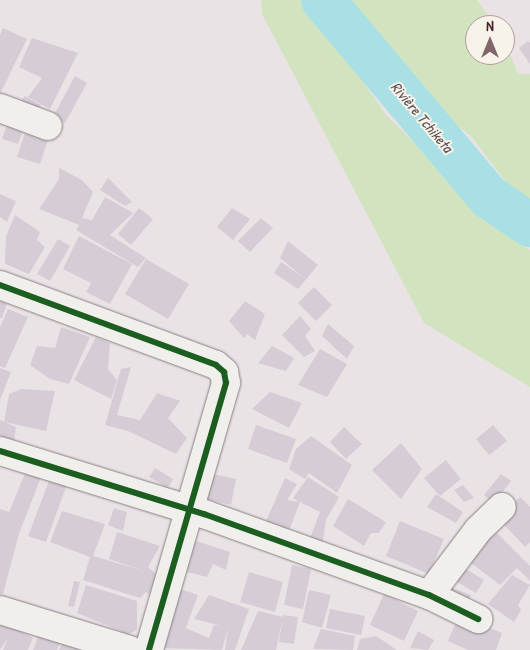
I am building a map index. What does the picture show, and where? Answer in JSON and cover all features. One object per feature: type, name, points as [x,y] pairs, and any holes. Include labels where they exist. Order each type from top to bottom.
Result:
[{"type":"street","points":[[0,108],[48,126]]},
{"type":"street","points":[[0,285],[216,365],[224,372],[226,383],[149,650]]},
{"type":"street","points":[[0,451],[190,510],[429,595],[478,619]]},
{"type":"street","points":[[429,595],[478,530],[502,507]]},
{"type":"street","points":[[0,610],[130,650]]},
{"type":"green space","points":[[261,0],[307,0],[386,115],[445,172],[472,210],[530,250],[530,387],[424,323],[262,14]]},
{"type":"green space","points":[[339,0],[477,0],[488,15],[465,15],[465,65],[514,65],[518,74],[530,74],[530,208],[521,202],[471,136],[408,90]]},
{"type":"building","points":[[3,28],[27,39],[0,94],[0,35]]},
{"type":"building","points":[[32,38],[78,53],[50,109],[28,97],[42,78],[19,67]]},
{"type":"building","points":[[528,41],[530,43],[530,64],[519,48]]},
{"type":"building","points":[[75,76],[87,83],[65,123],[53,117]]},
{"type":"building","points":[[25,96],[41,105],[37,111],[21,101]]},
{"type":"building","points":[[7,125],[23,130],[18,144],[2,139]]},
{"type":"building","points":[[25,133],[48,140],[40,164],[17,157]]},
{"type":"building","points":[[59,168],[82,180],[93,192],[82,218],[92,220],[105,197],[133,213],[110,235],[146,258],[138,267],[76,230],[79,225],[39,209],[59,179]]},
{"type":"building","points":[[108,178],[132,202],[125,206],[100,190]]},
{"type":"building","points":[[0,194],[16,201],[7,222],[0,217]]},
{"type":"building","points":[[139,208],[153,219],[131,245],[118,234]]},
{"type":"building","points":[[232,208],[250,219],[233,240],[217,227]]},
{"type":"building","points":[[15,215],[40,232],[37,240],[45,247],[29,274],[5,264],[6,236]]},
{"type":"building","points":[[261,218],[273,228],[250,252],[238,241]]},
{"type":"building","points":[[79,236],[132,264],[110,304],[86,292],[91,283],[63,269]]},
{"type":"building","points":[[58,239],[70,246],[50,281],[37,274]]},
{"type":"building","points":[[288,241],[318,265],[298,289],[274,273],[281,262],[303,277],[280,258]]},
{"type":"building","points":[[146,259],[189,284],[168,319],[125,294]]},
{"type":"building","points":[[314,287],[332,305],[316,321],[298,303]]},
{"type":"building","points":[[0,301],[7,303],[2,318],[0,318]]},
{"type":"building","points":[[245,301],[265,314],[255,340],[247,334],[244,338],[229,321]]},
{"type":"building","points":[[8,309],[28,317],[5,368],[0,366],[0,327]]},
{"type":"building","points":[[300,316],[311,329],[305,336],[315,351],[304,357],[282,335]]},
{"type":"building","points":[[328,324],[354,346],[347,359],[322,336]]},
{"type":"building","points":[[61,327],[90,337],[69,384],[50,379],[30,365],[37,346],[55,348]]},
{"type":"building","points":[[96,337],[110,343],[108,369],[117,380],[111,399],[74,380]]},
{"type":"building","points":[[272,346],[294,358],[286,371],[258,363]]},
{"type":"building","points":[[320,349],[347,364],[327,397],[298,385]]},
{"type":"building","points":[[131,367],[117,415],[140,420],[157,393],[180,401],[168,418],[187,438],[176,454],[128,431],[105,425],[121,369]]},
{"type":"building","points":[[0,368],[11,372],[0,400]]},
{"type":"building","points":[[21,389],[55,391],[46,431],[4,422],[9,394]]},
{"type":"building","points":[[270,392],[302,403],[289,428],[252,409]]},
{"type":"building","points":[[0,420],[16,427],[14,441],[0,436]]},
{"type":"building","points":[[256,425],[296,439],[287,463],[248,449]]},
{"type":"building","points":[[493,425],[507,441],[489,455],[476,439]]},
{"type":"building","points":[[344,427],[362,444],[346,459],[330,442]]},
{"type":"building","points":[[311,436],[352,465],[337,493],[309,473],[305,479],[289,469],[296,449]]},
{"type":"building","points":[[401,443],[422,469],[401,499],[372,470]]},
{"type":"building","points":[[446,460],[461,479],[440,496],[424,478]]},
{"type":"building","points":[[155,468],[173,479],[168,488],[149,477]]},
{"type":"building","points":[[26,471],[41,477],[19,534],[3,594],[0,594],[0,509],[9,512]]},
{"type":"building","points":[[52,473],[69,479],[46,542],[28,536]]},
{"type":"building","points":[[208,473],[236,479],[231,505],[202,498]]},
{"type":"building","points":[[501,474],[511,481],[494,503],[484,495]]},
{"type":"building","points":[[308,477],[339,497],[326,520],[323,541],[309,541],[320,512],[300,502],[289,531],[266,521],[285,478],[297,484],[287,500],[299,502],[293,498]]},
{"type":"building","points":[[463,485],[474,498],[464,502],[454,490]]},
{"type":"building","points":[[436,494],[463,512],[456,523],[427,507]]},
{"type":"building","points":[[520,497],[530,507],[530,542],[525,547],[497,517]]},
{"type":"building","points":[[348,499],[386,522],[379,533],[371,533],[364,546],[333,526]]},
{"type":"building","points":[[114,508],[127,512],[123,531],[108,525]]},
{"type":"building","points":[[62,511],[105,524],[93,556],[145,571],[109,559],[117,532],[160,546],[148,567],[157,575],[149,594],[146,592],[140,598],[83,580],[90,557],[50,542]]},
{"type":"building","points":[[400,521],[444,539],[429,574],[386,556]]},
{"type":"building","points":[[489,525],[530,566],[530,581],[517,568],[500,585],[467,560]]},
{"type":"building","points":[[193,540],[230,552],[226,570],[213,564],[207,577],[183,571]]},
{"type":"building","points":[[292,565],[311,569],[303,609],[284,605]]},
{"type":"building","points":[[461,566],[484,580],[476,593],[452,579]]},
{"type":"building","points":[[249,572],[283,582],[275,612],[240,602]]},
{"type":"building","points":[[512,575],[530,585],[518,605],[521,610],[514,622],[488,604]]},
{"type":"building","points":[[74,581],[80,582],[74,607],[68,606]]},
{"type":"building","points":[[86,585],[137,601],[137,630],[128,634],[77,613]]},
{"type":"building","points":[[447,586],[471,595],[468,603],[444,593]]},
{"type":"building","points":[[178,588],[198,595],[186,628],[209,638],[214,625],[222,626],[194,619],[209,595],[249,609],[235,650],[225,650],[228,628],[222,650],[160,648]]},
{"type":"building","points":[[309,590],[331,595],[322,628],[302,622]]},
{"type":"building","points":[[384,594],[418,611],[404,641],[370,625]]},
{"type":"building","points":[[330,609],[365,616],[361,635],[326,628]]},
{"type":"building","points":[[258,611],[283,617],[276,650],[241,650]]},
{"type":"building","points":[[283,615],[298,617],[294,644],[279,642]]},
{"type":"building","points":[[459,615],[502,633],[496,650],[468,650],[448,641]]},
{"type":"building","points":[[0,621],[33,638],[28,650],[3,650],[8,638],[0,650]]},
{"type":"building","points":[[321,629],[355,636],[353,650],[313,649]]},
{"type":"building","points":[[418,631],[434,640],[428,650],[410,648]]},
{"type":"building","points":[[40,632],[62,638],[57,650],[33,650]]},
{"type":"building","points":[[376,636],[397,650],[357,650],[360,639]]},
{"type":"building","points":[[63,641],[89,650],[59,650]]},
{"type":"waterway","name":"Rivière Tchiketa","points":[[323,0],[489,197],[530,225]]},
{"type":"cycle path","points":[[0,285],[216,365],[224,372],[226,383],[149,650]]},
{"type":"cycle path","points":[[0,451],[204,514],[429,595],[478,619]]}]
